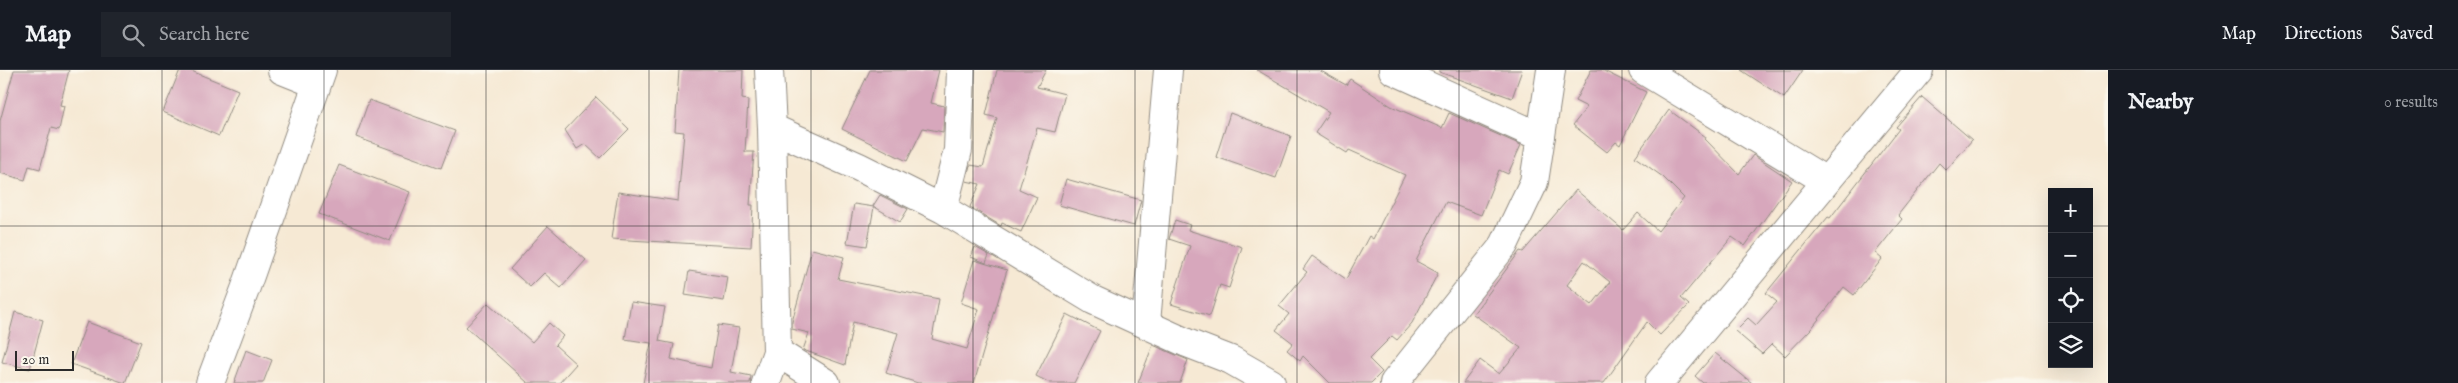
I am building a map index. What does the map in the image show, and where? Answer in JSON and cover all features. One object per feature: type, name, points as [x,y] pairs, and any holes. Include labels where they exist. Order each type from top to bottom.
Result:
[{"type":"street","points":[[210,383],[320,77],[282,70]]},
{"type":"street","points":[[766,383],[777,352],[769,70]]},
{"type":"street","points":[[943,209],[958,150],[960,70]]},
{"type":"street","points":[[1146,323],[1168,70]]},
{"type":"street","points":[[1393,70],[1541,137]]},
{"type":"street","points":[[1394,383],[1504,245],[1534,182],[1551,70]]},
{"type":"street","points":[[1644,70],[1826,181]]},
{"type":"street","points":[[1659,383],[1919,70]]},
{"type":"street","points":[[772,128],[943,209],[1093,300],[1188,344],[1231,360],[1271,383]]},
{"type":"street","points":[[777,352],[826,383]]},
{"type":"building","points":[[14,70],[69,70],[60,105],[64,106],[59,130],[51,128],[40,169],[29,166],[25,180],[0,173],[0,121]]},
{"type":"building","points":[[180,70],[189,70],[238,90],[219,136],[163,112]]},
{"type":"building","points":[[679,70],[743,70],[742,99],[748,100],[745,152],[754,152],[750,205],[753,205],[751,247],[611,239],[618,192],[678,201],[684,132],[675,131]]},
{"type":"building","points":[[870,70],[939,70],[931,103],[944,106],[943,132],[923,128],[907,161],[842,129]]},
{"type":"building","points":[[997,70],[1046,70],[1037,87],[1065,94],[1055,132],[1037,128],[1019,189],[1037,197],[1021,232],[1002,223],[1001,226],[970,207],[980,184],[966,181],[970,165],[983,167],[997,118],[986,115]]},
{"type":"building","points":[[1257,70],[1319,70],[1346,85],[1350,79],[1391,106],[1442,128],[1449,113],[1521,145],[1508,174],[1499,170],[1481,215],[1446,202],[1416,261],[1438,273],[1412,323],[1397,340],[1392,336],[1369,359],[1382,372],[1371,383],[1330,383],[1303,356],[1300,361],[1287,350],[1293,343],[1276,330],[1289,314],[1279,306],[1307,272],[1303,269],[1312,256],[1346,279],[1369,236],[1373,239],[1405,175],[1349,150],[1347,153],[1315,133],[1329,112]]},
{"type":"building","points":[[1439,70],[1522,70],[1512,98],[1439,72]]},
{"type":"building","points":[[1591,70],[1602,70],[1646,92],[1620,145],[1616,142],[1607,152],[1573,125],[1587,107],[1575,101]]},
{"type":"building","points":[[1741,70],[1803,70],[1784,98]]},
{"type":"building","points":[[596,97],[629,129],[600,158],[585,144],[577,149],[565,130]]},
{"type":"building","points":[[1922,97],[1972,140],[1946,170],[1939,163],[1898,215],[1902,219],[1875,253],[1882,259],[1854,295],[1844,287],[1811,329],[1785,356],[1772,344],[1762,354],[1735,331],[1748,318],[1756,325],[1777,302],[1766,293],[1828,217],[1830,218],[1899,129],[1896,127]]},
{"type":"building","points":[[369,100],[455,131],[441,168],[356,137]]},
{"type":"building","points":[[1669,110],[1706,137],[1705,139],[1739,174],[1753,155],[1792,181],[1745,246],[1732,237],[1681,298],[1689,305],[1660,335],[1647,322],[1604,383],[1463,383],[1480,360],[1499,374],[1521,348],[1473,314],[1520,251],[1523,252],[1576,190],[1623,230],[1638,213],[1658,231],[1684,198],[1663,177],[1635,157]],"holes":[[[1584,261],[1610,282],[1592,305],[1567,285]]]},
{"type":"building","points":[[1230,113],[1291,136],[1276,178],[1216,157]]},
{"type":"building","points":[[339,165],[410,192],[390,241],[319,214]]},
{"type":"building","points":[[1066,179],[1141,200],[1134,226],[1059,205]]},
{"type":"building","points":[[880,195],[908,209],[900,222],[873,206]]},
{"type":"building","points":[[854,204],[874,207],[867,246],[847,243]]},
{"type":"building","points":[[1175,220],[1190,225],[1188,230],[1242,247],[1229,288],[1220,285],[1210,316],[1171,304],[1190,246],[1169,239]]},
{"type":"building","points":[[548,226],[586,260],[561,288],[544,273],[530,287],[510,269]]},
{"type":"building","points":[[975,247],[989,255],[986,263],[971,257]]},
{"type":"building","points":[[812,249],[844,257],[838,279],[939,299],[932,339],[967,349],[979,309],[961,303],[974,260],[1007,270],[974,383],[918,383],[886,373],[898,333],[853,322],[845,365],[803,350],[809,333],[792,329],[792,322]]},
{"type":"building","points":[[689,271],[728,277],[724,301],[685,295]]},
{"type":"building","points":[[631,302],[665,307],[659,341],[674,344],[671,359],[711,368],[718,325],[739,328],[731,372],[751,376],[750,383],[643,383],[651,343],[625,339]]},
{"type":"building","points":[[488,303],[532,342],[549,323],[563,336],[555,345],[576,364],[559,383],[528,383],[466,327]]},
{"type":"building","points":[[15,312],[43,320],[30,369],[2,362]]},
{"type":"building","points":[[1067,314],[1100,331],[1074,383],[1050,383],[1036,376]]},
{"type":"building","points":[[87,322],[141,342],[125,383],[71,364]]},
{"type":"building","points":[[1153,345],[1188,360],[1180,383],[1138,383]]},
{"type":"building","points":[[246,350],[272,360],[263,383],[234,383]]},
{"type":"building","points":[[1715,353],[1752,383],[1703,383],[1695,376]]}]
